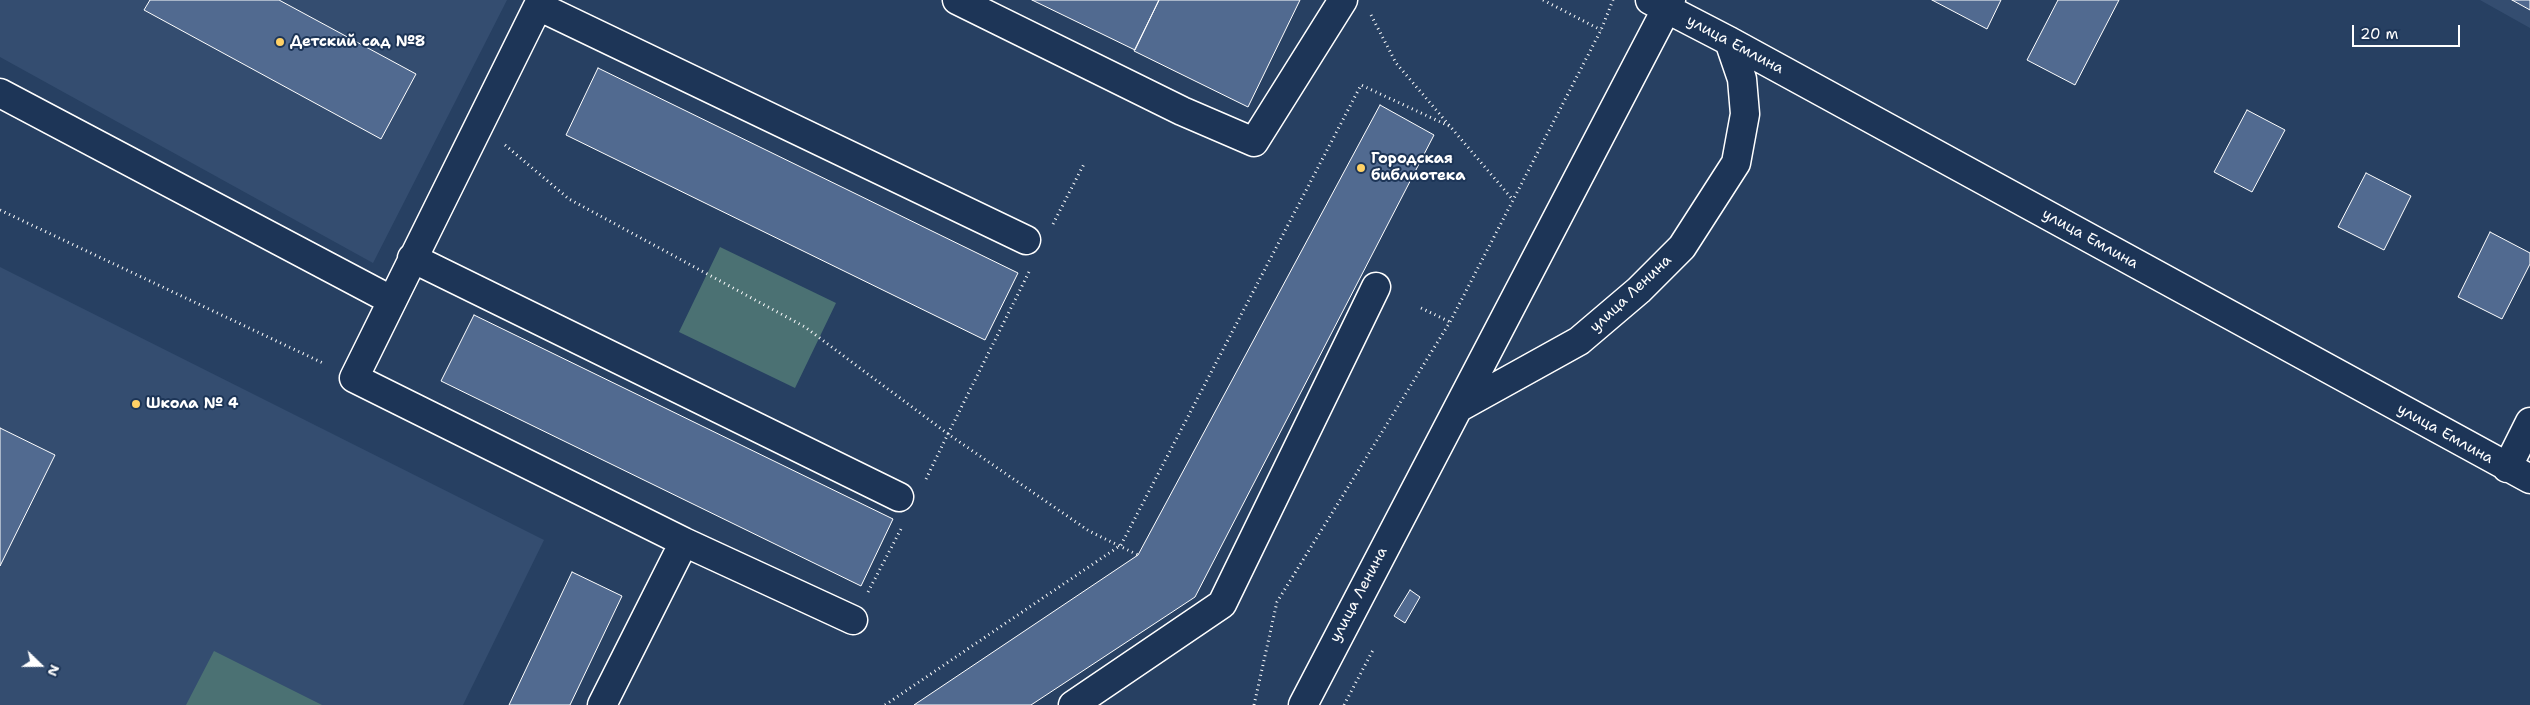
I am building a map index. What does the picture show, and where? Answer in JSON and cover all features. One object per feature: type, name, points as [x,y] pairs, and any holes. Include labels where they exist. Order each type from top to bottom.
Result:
[{"type":"street","points":[[957,0],[1182,111],[1254,142],[1355,4]]},
{"type":"street","points":[[853,620],[684,542],[354,378],[539,3],[1026,240]]},
{"type":"street","name":"улица Емлина","points":[[1662,3],[2518,473]]},
{"type":"street","name":"улица Ленина","points":[[1303,705],[1340,631],[1460,407],[1662,3]]},
{"type":"street","name":"улица Ленина","points":[[1460,407],[1579,341],[1640,290],[1682,247],[1736,163],[1745,114],[1742,79],[1729,41]]},
{"type":"street","points":[[0,93],[391,300]]},
{"type":"street","points":[[412,258],[906,500]]},
{"type":"street","points":[[1073,705],[1222,604],[1376,287]]},
{"type":"street","points":[[2518,473],[2530,422]]},
{"type":"street","points":[[602,705],[684,542]]},
{"type":"path","points":[[1543,0],[1601,30]]},
{"type":"path","points":[[1254,705],[1277,602],[1450,322],[1601,30],[1613,0]]},
{"type":"path","points":[[1355,4],[1396,64],[1513,200]]},
{"type":"path","points":[[884,705],[1121,545],[1361,85],[1449,126]]},
{"type":"path","points":[[479,124],[569,199],[804,327],[948,434],[1089,531],[1121,545],[1138,555]]},
{"type":"path","points":[[1052,227],[1085,162]]},
{"type":"path","points":[[0,210],[354,378]]},
{"type":"path","points":[[853,620],[906,500],[948,434],[1030,270]]},
{"type":"path","points":[[1421,308],[1450,322]]},
{"type":"path","points":[[1344,705],[1373,650]]},
{"type":"shaded area","points":[[0,0],[507,0],[373,263],[0,57]]},
{"type":"shaded area","points":[[2480,0],[2530,0],[2530,28]]},
{"type":"shaded area","name":"Школа № 4","points":[[0,267],[544,540],[463,705],[0,705]]},
{"type":"green space","points":[[720,247],[836,303],[795,388],[679,332]]},
{"type":"green space","points":[[214,651],[322,705],[186,705]]},
{"type":"building","name":"Детский сад №8","points":[[150,0],[279,0],[416,74],[381,139],[144,10]]},
{"type":"building","points":[[1032,0],[1159,0],[1135,50]]},
{"type":"building","points":[[1159,0],[1300,0],[1248,107],[1134,51]]},
{"type":"building","points":[[1932,0],[2001,0],[1987,29]]},
{"type":"building","points":[[2058,0],[2119,0],[2075,85],[2027,60]]},
{"type":"building","points":[[2512,0],[2530,0],[2530,10]]},
{"type":"building","points":[[598,68],[1018,273],[985,340],[566,135]]},
{"type":"building","points":[[1380,105],[1434,135],[1195,597],[1031,705],[914,705],[1138,555]]},
{"type":"building","points":[[2247,110],[2285,130],[2252,192],[2214,172]]},
{"type":"building","points":[[2366,173],[2411,196],[2384,250],[2338,227]]},
{"type":"building","points":[[2490,232],[2530,253],[2530,264],[2502,319],[2458,297]]},
{"type":"building","points":[[474,315],[893,519],[861,586],[441,381]]},
{"type":"building","points":[[0,428],[55,455],[0,566]]},
{"type":"building","points":[[572,572],[622,596],[570,705],[509,705]]},
{"type":"building","points":[[1410,590],[1420,597],[1405,623],[1394,616]]},
{"type":"place","name":"Детский сад №8","points":[[280,42]]},
{"type":"place","name":"Городская библиотека","points":[[1361,168]]},
{"type":"place","name":"Школа № 4","points":[[136,404]]}]
